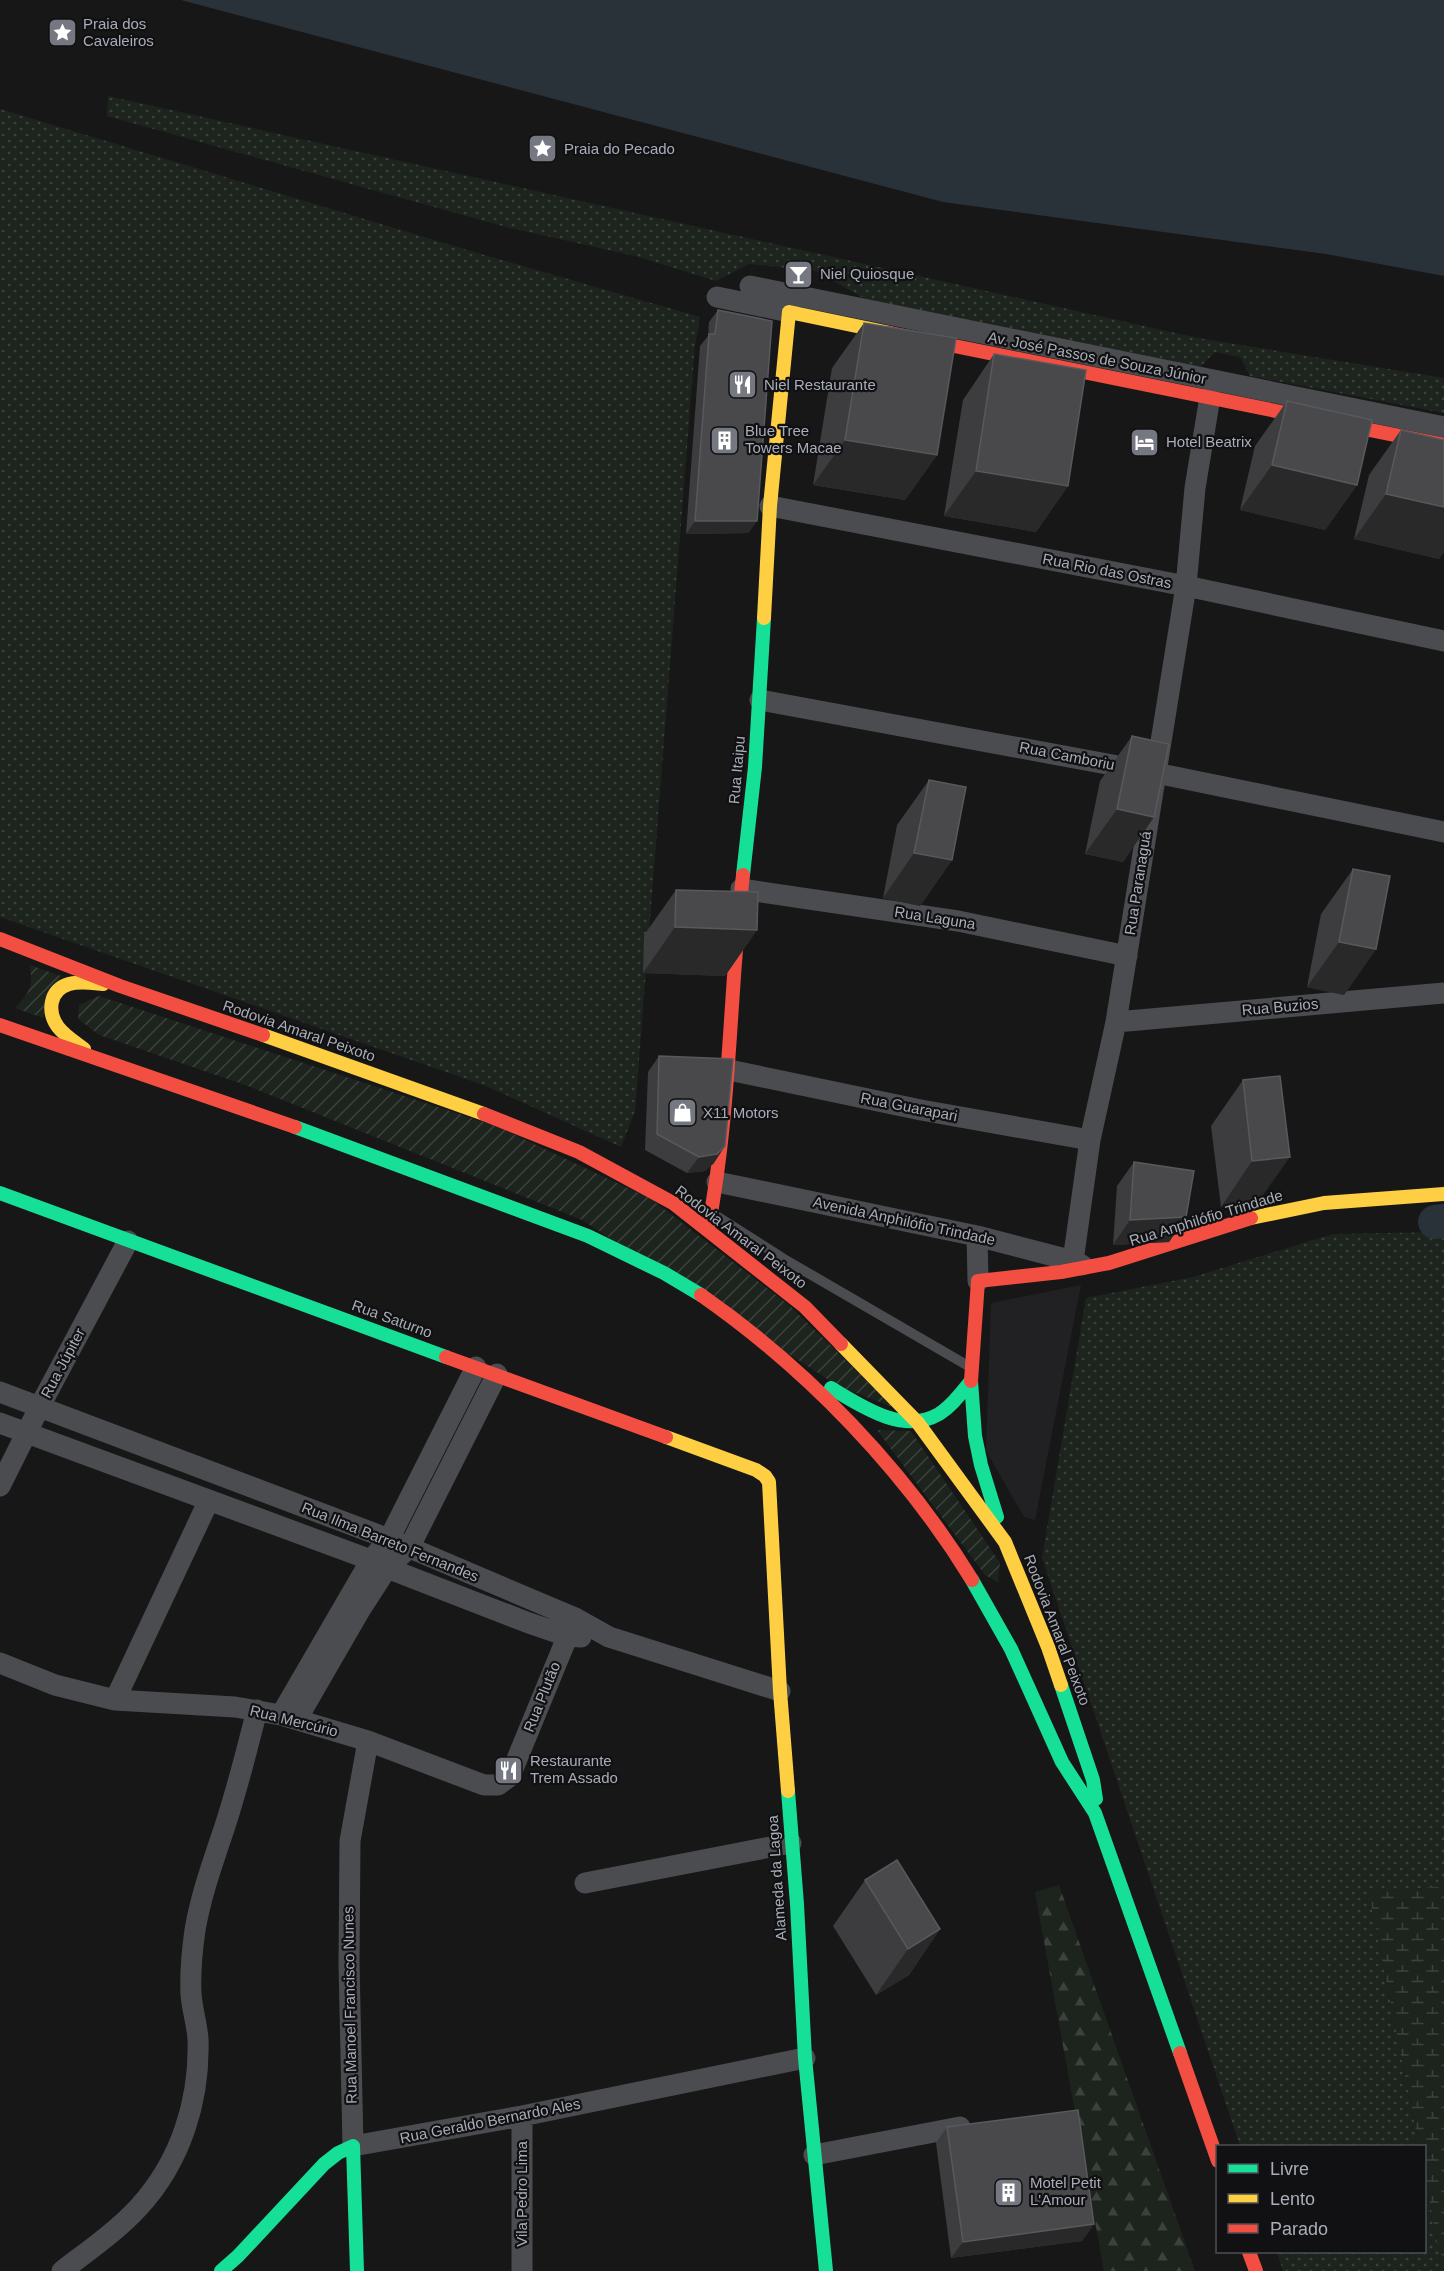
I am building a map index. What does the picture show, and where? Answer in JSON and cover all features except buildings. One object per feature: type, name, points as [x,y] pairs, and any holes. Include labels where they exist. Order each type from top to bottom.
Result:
[{"type":"main road","points":[[789,312],[1444,445]]},
{"type":"main road","name":"Rua Itaipu","points":[[708,1229],[717,1182],[729,1071],[741,889],[760,700],[770,506],[789,312]]},
{"type":"main road","name":"Rodovia Amaral Peixoto","points":[[0,939],[120,986],[452,1101],[579,1152],[673,1203],[708,1229],[805,1307],[918,1423],[1005,1542],[1048,1647],[1082,1745],[1096,1793],[1095,1813]]},
{"type":"main road","points":[[92,1056],[59,1028],[51,1013],[55,993],[65,984],[83,982],[120,986]]},
{"type":"main road","name":"Rodovia Amaral Peixoto","points":[[0,1025],[292,1125],[605,1244],[677,1280],[735,1318],[793,1365],[849,1422],[932,1521],[974,1584],[1019,1665],[1074,1786],[1095,1813],[1216,2155]]},
{"type":"main road","name":"Rua Saturno","points":[[0,1193],[756,1470],[769,1482]]},
{"type":"main road","name":"Rua Anphilófio Trindade","points":[[978,1281],[1135,1257],[1194,1236],[1282,1210],[1317,1204],[1444,1194]]},
{"type":"main road","points":[[978,1281],[972,1375],[975,1436],[981,1465],[1005,1542]]},
{"type":"main road","points":[[793,1365],[858,1404],[887,1417],[918,1423],[940,1415],[948,1409],[959,1399],[972,1375]]},
{"type":"main road","name":"Alameda da Lagoa","points":[[769,1482],[780,1691],[790,1843],[797,1904],[805,2058],[826,2271]]},
{"type":"main road","name":"Rua Geraldo Bernardo Ales","points":[[221,2271],[238,2256],[324,2164],[338,2153],[353,2146]]},
{"type":"main road","name":"Rua Manoel Francisco Nunes","points":[[353,2146],[357,2271]]},
{"type":"main road","points":[[1249,2253],[1256,2271]]},
{"type":"street","name":"Av. José Passos de Souza Júnior","points":[[750,286],[1444,427]]},
{"type":"street","points":[[717,297],[789,312]]},
{"type":"street","name":"Rua Paranaguá","points":[[1081,1265],[1090,1140],[1116,1022],[1186,586],[1195,488],[1210,397]]},
{"type":"street","name":"Rua Rio das Ostras","points":[[770,506],[963,545],[1186,586],[1444,641]]},
{"type":"street","name":"Rua Camboriu","points":[[760,700],[1156,772],[1444,832]]},
{"type":"street","name":"Rua Laguna","points":[[741,889],[958,921],[1126,956]]},
{"type":"street","name":"Rua Buzios","points":[[1116,1022],[1444,993]]},
{"type":"street","name":"Rua Guarapari","points":[[729,1071],[921,1110],[1090,1140]]},
{"type":"street","name":"Avenida Anphilófio Trindade","points":[[717,1182],[977,1236],[1081,1265]]},
{"type":"street","points":[[977,1236],[978,1281]]},
{"type":"street","name":"Rua Júpiter","points":[[0,1486],[128,1241]]},
{"type":"street","points":[[289,1717],[379,1564],[389,1539],[476,1367]]},
{"type":"street","points":[[379,1564],[409,1548],[497,1374]]},
{"type":"street","name":"Rua Ilma Barreto Fernandes","points":[[0,1392],[389,1539],[571,1627]]},
{"type":"street","name":"Rua Ilma Barreto Fernandes","points":[[0,1423],[379,1564],[571,1627],[780,1691]]},
{"type":"street","points":[[115,1700],[208,1500]]},
{"type":"street","name":"Rua Plutão","points":[[510,1776],[571,1627]]},
{"type":"street","name":"Rua Mercúrio","points":[[0,1663],[55,1684],[115,1700],[235,1707],[289,1717],[368,1741],[484,1785],[498,1785],[510,1776]]},
{"type":"street","points":[[62,2271],[113,2232],[140,2206],[160,2181],[187,2126],[198,2072],[198,2036],[191,1993],[196,1927],[205,1887],[225,1827],[257,1710]]},
{"type":"street","name":"Rua Manoel Francisco Nunes","points":[[353,2146],[349,1963],[350,1841],[368,1741]]},
{"type":"street","points":[[585,1883],[790,1843]]},
{"type":"street","name":"Rua Geraldo Bernardo Ales","points":[[353,2146],[522,2116],[805,2058]]},
{"type":"street","name":"Vila Pedro Lima","points":[[522,2116],[522,2271]]},
{"type":"street","points":[[814,2155],[960,2127]]},
{"type":"lane","points":[[711,1213],[972,1375]]},
{"type":"shaded area","points":[[181,0],[1444,0],[1444,276],[1326,254],[943,202]]},
{"type":"shaded area","points":[[1081,1285],[1035,1520],[1024,1517],[986,1451],[991,1303]]},
{"type":"green space","points":[[108,96],[1198,338],[1444,378],[1444,413],[1250,376],[1240,357],[1215,352],[1200,367],[872,303],[816,271],[749,264],[716,281],[635,256],[506,227],[107,116]]},
{"type":"green space","points":[[0,109],[474,252],[700,317],[695,345],[635,1111],[621,1147],[486,1086],[0,917]]},
{"type":"green space","points":[[30,965],[61,976],[43,1018],[15,1008],[29,989]]},
{"type":"green space","points":[[99,996],[496,1126],[651,1199],[789,1305],[895,1408],[838,1386],[582,1220],[248,1086],[99,1035],[78,1019],[79,1005]]},
{"type":"green space","points":[[1444,1232],[1444,1886],[1369,1893],[1419,2145],[1240,2145],[1042,1558],[1086,1298],[1193,1277],[1333,1234]]},
{"type":"green space","points":[[877,1430],[911,1431],[1000,1563],[998,1582],[985,1575]]},
{"type":"green space","points":[[1059,1885],[1195,2271],[1104,2271],[1035,1892]]},
{"type":"green space","points":[[1444,1886],[1444,2271],[1426,2182],[1426,2145],[1419,2145],[1369,1893]]},
{"type":"green space","points":[[1426,2182],[1443,2271],[1283,2271],[1277,2253],[1426,2253]]},
{"type":"waterway","points":[[1435,1222],[1444,1221]]},
{"type":"traffic: fast","points":[[743,875],[755,767],[764,618]]},
{"type":"traffic: fast","points":[[295,1127],[588,1236],[664,1273],[701,1295]]},
{"type":"traffic: fast","points":[[0,1193],[446,1357]]},
{"type":"traffic: fast","points":[[971,1381],[975,1436],[981,1465],[997,1517]]},
{"type":"traffic: fast","points":[[831,1388],[855,1403],[883,1416],[911,1421],[925,1420],[944,1411],[971,1381]]},
{"type":"traffic: fast","points":[[972,1580],[1011,1649],[1062,1762],[1095,1813],[1180,2053]]},
{"type":"traffic: fast","points":[[1061,1685],[1093,1780],[1096,1799]]},
{"type":"traffic: fast","points":[[788,1791],[797,1904],[805,2058],[826,2271]]},
{"type":"traffic: fast","points":[[221,2271],[238,2256],[324,2164],[338,2153],[353,2146],[357,2271]]},
{"type":"traffic: slow","points":[[764,618],[770,506],[789,312],[890,333]]},
{"type":"traffic: slow","points":[[84,1049],[58,1027],[52,1015],[52,1002],[57,991],[69,984],[82,982],[103,984]]},
{"type":"traffic: slow","points":[[263,1035],[484,1114]]},
{"type":"traffic: slow","points":[[1251,1218],[1324,1203],[1444,1194]]},
{"type":"traffic: slow","points":[[841,1344],[918,1423],[1005,1542],[1061,1685]]},
{"type":"traffic: slow","points":[[666,1437],[756,1470],[769,1482],[780,1691],[788,1791]]},
{"type":"traffic: jam","points":[[890,333],[1444,445]]},
{"type":"traffic: jam","points":[[708,1229],[721,1140],[743,875]]},
{"type":"traffic: jam","points":[[0,939],[120,986],[263,1035]]},
{"type":"traffic: jam","points":[[0,1025],[295,1127]]},
{"type":"traffic: jam","points":[[484,1114],[579,1152],[673,1203],[805,1307],[841,1344]]},
{"type":"traffic: jam","points":[[971,1381],[978,1281],[1061,1272],[1109,1263],[1251,1218]]},
{"type":"traffic: jam","points":[[701,1295],[778,1355],[851,1424],[916,1499],[972,1580]]},
{"type":"traffic: jam","points":[[446,1357],[666,1437]]},
{"type":"traffic: jam","points":[[1180,2053],[1216,2155]]},
{"type":"traffic: jam","points":[[1249,2253],[1256,2271]]},
{"type":"place","name":"Praia dos Cavaleiros","points":[[62,33]]},
{"type":"place","name":"Praia do Pecado","points":[[543,149]]},
{"type":"place","name":"Niel Quiosque","points":[[799,274]]},
{"type":"place","name":"Niel Restaurante","points":[[743,385]]},
{"type":"place","name":"Blue Tree Towers Macae","points":[[724,440]]},
{"type":"place","name":"Hotel Beatrix","points":[[1145,442]]},
{"type":"place","name":"X11 Motors","points":[[682,1113]]},
{"type":"place","name":"Restaurante Trem Assado","points":[[509,1770]]},
{"type":"place","name":"Motel Petit L'Amour","points":[[1009,2192]]}]
